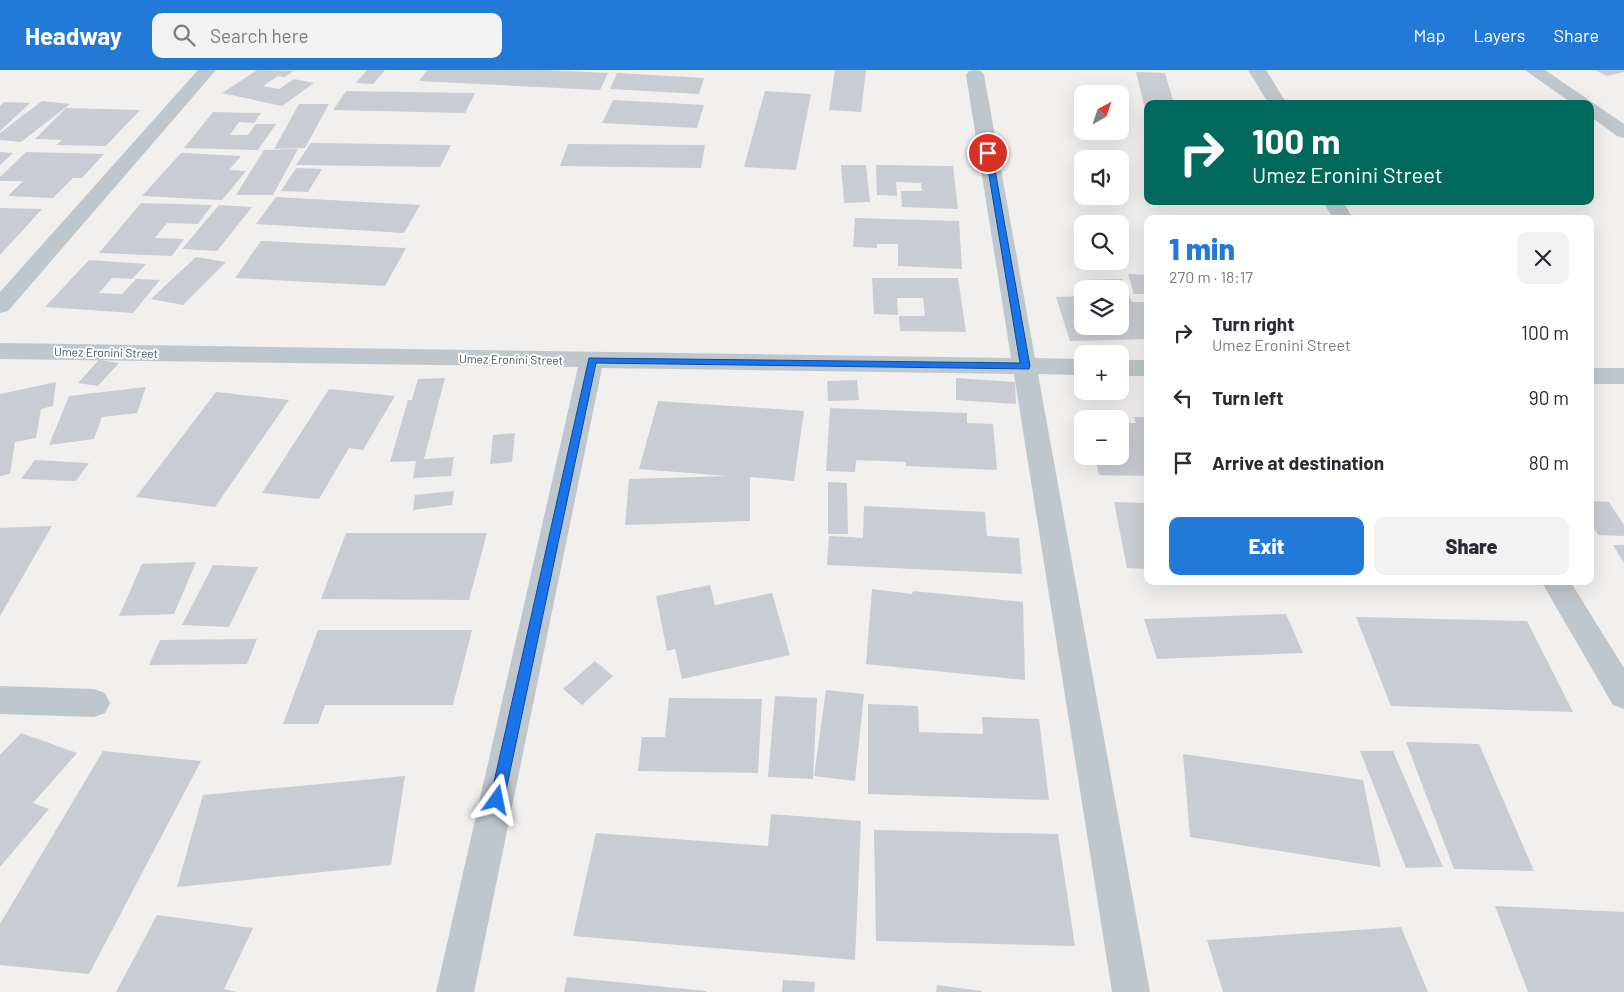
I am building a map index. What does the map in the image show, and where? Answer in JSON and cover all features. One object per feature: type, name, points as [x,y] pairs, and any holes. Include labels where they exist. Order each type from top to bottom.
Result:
[{"type":"street","points":[[0,306],[208,70]]},
{"type":"street","points":[[1257,70],[1276,100]]},
{"type":"street","points":[[1534,70],[1579,100]]},
{"type":"street","points":[[975,75],[1131,992]]},
{"type":"street","points":[[1594,110],[1619,124]]},
{"type":"street","name":"Umez Eronini Street","points":[[0,351],[1074,367]]},
{"type":"street","points":[[455,992],[592,360]]},
{"type":"street","points":[[1129,368],[1144,368]]},
{"type":"street","points":[[1594,376],[1624,376]]},
{"type":"street","points":[[1557,585],[1624,694]]},
{"type":"street","points":[[0,700],[94,703]]},
{"type":"building","points":[[257,70],[293,71],[285,77],[278,76],[263,86],[279,89],[294,79],[314,83],[282,106],[222,93]]},
{"type":"building","points":[[367,70],[385,70],[373,84],[356,83]]},
{"type":"building","points":[[427,70],[544,70],[608,73],[600,90],[419,81]]},
{"type":"building","points":[[835,70],[866,70],[861,112],[829,110]]},
{"type":"building","points":[[1595,70],[1624,70],[1624,72],[1607,76]]},
{"type":"building","points":[[1136,72],[1165,73],[1173,100],[1144,100],[1144,105]]},
{"type":"building","points":[[617,73],[704,78],[699,94],[610,89]]},
{"type":"building","points":[[346,91],[475,93],[465,113],[333,110]]},
{"type":"building","points":[[765,91],[811,94],[796,170],[744,167]]},
{"type":"building","points":[[613,100],[704,105],[697,128],[602,123]]},
{"type":"building","points":[[42,101],[70,104],[21,142],[0,140],[0,133]]},
{"type":"building","points":[[4,102],[30,103],[0,131],[0,106]]},
{"type":"building","points":[[299,104],[329,104],[305,148],[274,149]]},
{"type":"building","points":[[66,108],[140,110],[106,146],[56,145],[62,140],[35,139]]},
{"type":"building","points":[[213,112],[261,113],[254,123],[239,122],[230,135],[248,135],[256,124],[276,124],[258,150],[184,148]]},
{"type":"building","points":[[311,143],[451,145],[440,167],[296,165]]},
{"type":"building","points":[[568,144],[705,145],[701,168],[560,166]]},
{"type":"building","points":[[298,149],[273,195],[236,195],[264,150]]},
{"type":"building","points":[[0,152],[13,153],[0,165]]},
{"type":"building","points":[[26,152],[104,154],[82,178],[73,178],[53,198],[8,196],[23,181],[0,181],[0,177]]},
{"type":"building","points":[[181,153],[241,156],[229,170],[246,171],[222,200],[142,196]]},
{"type":"building","points":[[841,165],[866,165],[870,202],[844,203]]},
{"type":"building","points":[[876,165],[953,166],[958,209],[902,207],[901,191],[922,191],[921,183],[896,182],[897,196],[877,195]]},
{"type":"building","points":[[296,168],[322,169],[308,192],[281,191]]},
{"type":"building","points":[[276,197],[420,205],[404,233],[256,224]]},
{"type":"building","points":[[141,203],[212,205],[198,224],[167,223],[155,238],[184,239],[172,256],[99,253]]},
{"type":"building","points":[[219,205],[252,207],[217,251],[182,249]]},
{"type":"building","points":[[0,208],[42,209],[0,255]]},
{"type":"building","points":[[855,218],[959,221],[962,269],[898,266],[898,244],[877,244],[877,248],[853,247]]},
{"type":"building","points":[[261,241],[406,248],[385,286],[235,278]]},
{"type":"building","points":[[196,257],[226,262],[183,305],[151,299]]},
{"type":"building","points":[[89,260],[146,264],[132,279],[112,278],[99,293],[122,294],[136,279],[160,280],[133,313],[45,307]]},
{"type":"building","points":[[1128,274],[1144,275],[1144,294],[1134,294]]},
{"type":"building","points":[[872,278],[958,278],[966,332],[900,331],[899,316],[925,316],[923,298],[897,298],[898,315],[874,314]]},
{"type":"building","points":[[1122,279],[1122,280],[1081,280]]},
{"type":"building","points":[[1129,295],[1132,302],[1144,302],[1144,339],[1070,341],[1056,297],[1074,296],[1074,335],[1129,335]]},
{"type":"building","points":[[99,360],[119,363],[98,386],[78,383]]},
{"type":"building","points":[[445,378],[424,459],[454,457],[451,476],[413,478],[416,461],[390,462],[408,400],[412,400],[418,379]]},
{"type":"building","points":[[956,378],[1015,382],[1016,404],[956,400]]},
{"type":"building","points":[[857,380],[859,400],[828,401],[827,381]]},
{"type":"building","points":[[56,382],[53,406],[41,409],[36,438],[15,442],[10,474],[0,476],[0,394]]},
{"type":"building","points":[[146,387],[137,413],[102,417],[94,439],[49,445],[69,396]]},
{"type":"building","points":[[329,389],[395,396],[363,450],[349,448],[319,499],[262,493]]},
{"type":"building","points":[[216,392],[289,400],[215,507],[136,497]]},
{"type":"building","points":[[658,401],[804,411],[794,481],[750,477],[750,521],[625,525],[629,479],[728,476],[639,469]]},
{"type":"building","points":[[830,408],[967,413],[967,423],[993,424],[997,470],[906,466],[906,462],[856,460],[855,472],[826,471]]},
{"type":"building","points":[[1134,417],[1144,417],[1144,476],[1099,475],[1097,465],[1129,465],[1129,423],[1136,423]]},
{"type":"building","points":[[515,433],[512,462],[490,464],[493,435]]},
{"type":"building","points":[[35,460],[89,463],[76,481],[21,479]]},
{"type":"building","points":[[828,482],[847,483],[848,534],[828,534]]},
{"type":"building","points":[[454,491],[452,505],[413,510],[415,495]]},
{"type":"building","points":[[1594,501],[1609,502],[1624,525],[1624,536],[1598,535],[1594,528]]},
{"type":"building","points":[[1114,502],[1144,503],[1144,569],[1127,568]]},
{"type":"building","points":[[864,506],[985,512],[987,536],[1019,538],[1022,574],[827,565],[829,536],[863,538]]},
{"type":"building","points":[[52,526],[0,616],[0,528]]},
{"type":"building","points":[[346,533],[487,533],[469,600],[321,599]]},
{"type":"building","points":[[1613,545],[1624,545],[1624,563]]},
{"type":"building","points":[[196,562],[174,614],[119,616],[142,564]]},
{"type":"building","points":[[213,565],[258,567],[229,627],[182,625]]},
{"type":"building","points":[[710,585],[715,605],[772,593],[790,655],[682,679],[675,649],[667,651],[656,596]]},
{"type":"building","points":[[872,589],[912,594],[913,591],[1023,602],[1025,680],[866,664]]},
{"type":"building","points":[[1286,614],[1303,653],[1157,659],[1144,619]]},
{"type":"building","points":[[1356,617],[1527,621],[1573,712],[1391,706]]},
{"type":"building","points":[[318,630],[472,630],[453,705],[325,705],[318,724],[283,724]]},
{"type":"building","points":[[257,639],[247,664],[149,665],[160,640]]},
{"type":"building","points":[[595,661],[613,676],[582,705],[563,689]]},
{"type":"building","points":[[826,690],[864,694],[855,781],[814,776]]},
{"type":"building","points":[[775,696],[817,698],[813,779],[768,777]]},
{"type":"building","points":[[669,698],[762,699],[758,773],[638,771],[642,737],[665,737]]},
{"type":"building","points":[[868,704],[918,706],[919,732],[983,734],[982,717],[1039,719],[1049,800],[868,794]]},
{"type":"building","points":[[21,733],[77,753],[33,803],[49,809],[0,867],[0,755]]},
{"type":"building","points":[[1406,742],[1479,744],[1534,871],[1454,869]]},
{"type":"building","points":[[103,751],[201,761],[89,974],[0,965],[0,924]]},
{"type":"building","points":[[1360,751],[1393,751],[1443,867],[1406,868]]},
{"type":"building","points":[[1183,754],[1363,780],[1381,867],[1190,837]]},
{"type":"building","points":[[405,776],[391,865],[177,887],[203,795]]},
{"type":"building","points":[[771,814],[861,821],[855,960],[573,936],[596,833],[768,846]]},
{"type":"building","points":[[874,830],[1058,834],[1075,946],[876,941]]},
{"type":"building","points":[[1495,906],[1624,912],[1624,992],[1528,992]]},
{"type":"building","points":[[157,915],[253,928],[224,989],[237,992],[116,992]]},
{"type":"building","points":[[1401,927],[1428,992],[1223,992],[1207,940]]},
{"type":"building","points":[[567,977],[706,991],[706,992],[564,992]]},
{"type":"building","points":[[783,980],[815,982],[814,992],[782,992]]},
{"type":"building","points":[[937,985],[982,991],[982,992],[936,992]]},
{"type":"route","points":[[497,800],[592,360],[1025,366],[988,153]]}]
